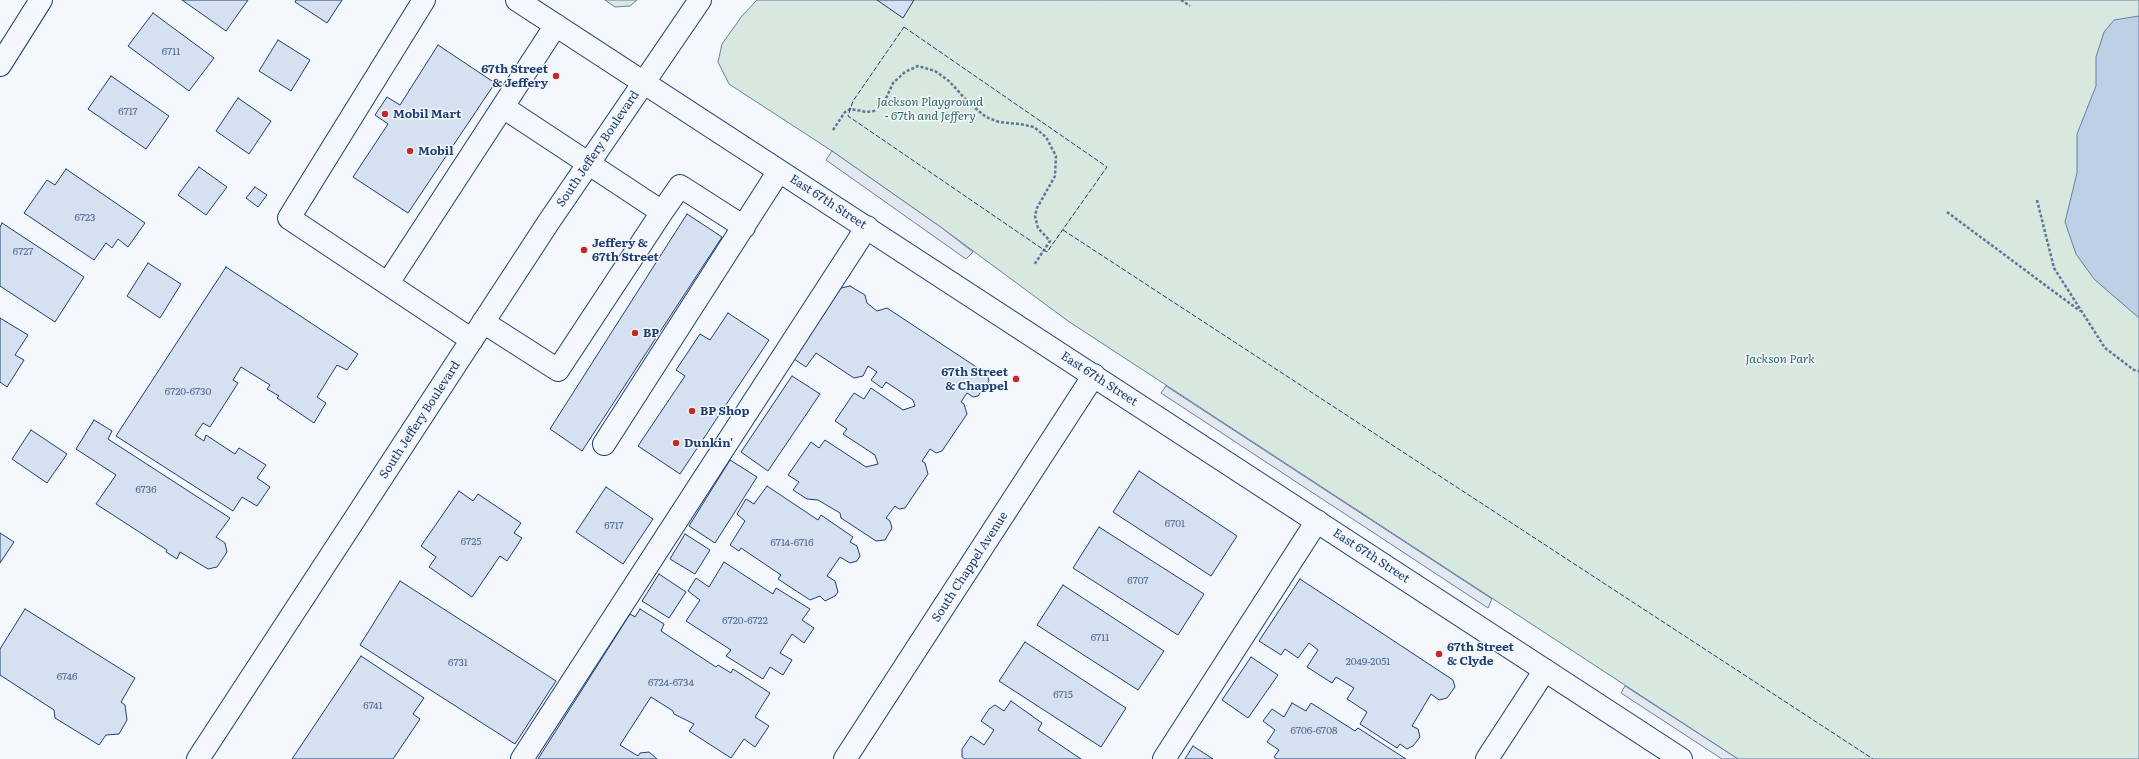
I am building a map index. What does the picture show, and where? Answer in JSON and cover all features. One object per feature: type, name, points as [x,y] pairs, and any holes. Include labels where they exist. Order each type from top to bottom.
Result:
[{"type":"street","points":[[0,65],[42,0]]},
{"type":"street","points":[[424,0],[289,218],[388,283],[478,331],[558,370],[680,186],[744,227]]},
{"type":"street","name":"East 67th Street","points":[[517,0],[1681,759]]},
{"type":"street","name":"South Jeffery Boulevard","points":[[198,759],[478,331],[700,0]]},
{"type":"street","points":[[388,283],[556,25]]},
{"type":"street","points":[[503,107],[590,162],[662,212]]},
{"type":"street","points":[[604,444],[780,171]]},
{"type":"street","points":[[522,759],[867,227]]},
{"type":"street","name":"South Chappel Avenue","points":[[845,759],[1094,375]]},
{"type":"street","points":[[1164,759],[1317,521]]},
{"type":"street","points":[[1487,759],[1545,670]]},
{"type":"path","points":[[1181,0],[1190,6]]},
{"type":"path","points":[[833,130],[845,112],[850,109],[874,112],[882,105],[893,83],[905,72],[918,66],[935,71],[949,81],[969,103],[986,117],[999,122],[1034,127],[1046,137],[1056,156],[1055,176],[1037,208],[1035,216],[1038,228],[1050,241],[1034,265]]},
{"type":"path","points":[[2037,200],[2054,268],[2105,348],[2134,370],[2139,371]]},
{"type":"path","points":[[1947,212],[2082,312]]},
{"type":"green space","points":[[605,0],[637,0],[630,6],[615,7]]},
{"type":"green space","name":"Jackson Park","points":[[757,0],[2139,0],[2139,759],[1738,759],[1068,321],[942,228],[832,151],[729,84],[718,62],[722,44],[742,16]]},
{"type":"shaded area","points":[[832,151],[942,228],[973,252],[966,259],[826,160]]},
{"type":"shaded area","points":[[1166,386],[1492,599],[1488,608],[1161,393]]},
{"type":"shaded area","points":[[1625,686],[1738,759],[1722,759],[1621,693]]},
{"type":"water","points":[[2139,16],[2139,318],[2094,279],[2076,254],[2065,222],[2077,173],[2077,134],[2096,86],[2096,57],[2104,32],[2114,20]]},
{"type":"building","points":[[182,0],[248,0],[226,31]]},
{"type":"building","points":[[296,0],[342,0],[327,23],[295,2]]},
{"type":"building","points":[[877,0],[914,0],[903,18]]},
{"type":"building","points":[[153,13],[214,58],[189,91],[128,46]]},
{"type":"building","points":[[278,40],[310,60],[291,91],[259,71]]},
{"type":"building","name":"Mobil","points":[[438,45],[495,83],[408,213],[353,177],[388,124],[375,115],[387,97],[400,105]]},
{"type":"building","points":[[111,76],[169,116],[146,149],[88,109]]},
{"type":"building","points":[[238,98],[271,121],[249,154],[216,131]]},
{"type":"building","points":[[199,167],[227,187],[206,215],[178,195]]},
{"type":"building","points":[[66,169],[145,223],[128,247],[118,239],[112,248],[106,243],[94,260],[24,213],[47,180],[55,185]]},
{"type":"building","points":[[255,187],[267,195],[258,207],[246,198]]},
{"type":"building","name":"BP","points":[[687,214],[722,237],[582,451],[550,429]]},
{"type":"building","points":[[2,223],[84,277],[55,322],[0,286],[0,227]]},
{"type":"building","points":[[148,263],[181,284],[160,318],[127,296]]},
{"type":"building","points":[[226,267],[358,354],[347,370],[337,365],[317,397],[326,403],[314,423],[277,398],[279,396],[267,389],[270,385],[241,367],[233,380],[238,383],[210,427],[203,423],[195,435],[204,441],[206,435],[235,454],[239,448],[266,465],[257,478],[270,487],[257,506],[242,497],[233,511],[116,436]]},
{"type":"building","points":[[850,286],[865,295],[867,303],[877,311],[887,308],[987,374],[989,381],[978,396],[973,397],[967,393],[961,402],[964,404],[967,414],[942,451],[936,453],[930,449],[922,461],[925,463],[928,474],[905,508],[899,509],[895,506],[886,518],[890,521],[892,528],[885,540],[876,541],[841,518],[840,513],[818,500],[807,499],[793,490],[799,482],[788,475],[811,442],[819,448],[825,440],[866,467],[878,464],[875,455],[843,434],[847,429],[835,421],[854,393],[864,399],[871,388],[903,410],[915,406],[913,400],[886,382],[882,388],[871,380],[877,372],[868,366],[863,376],[854,378],[816,353],[806,367],[794,359],[841,288]]},
{"type":"building","name":"BP Shop","points":[[728,313],[769,340],[680,474],[638,446],[685,376],[676,370],[700,334],[710,340]]},
{"type":"building","points":[[0,318],[28,335],[15,355],[24,360],[7,387],[0,382]]},
{"type":"building","points":[[792,376],[820,394],[768,471],[741,452]]},
{"type":"building","points":[[94,420],[112,431],[108,439],[230,518],[216,537],[225,543],[227,552],[217,567],[208,569],[180,552],[177,559],[166,552],[167,550],[96,504],[116,475],[76,449]]},
{"type":"building","points":[[31,430],[67,454],[47,483],[12,459]]},
{"type":"building","points":[[730,460],[757,477],[715,543],[689,526]]},
{"type":"building","points":[[1139,471],[1237,536],[1211,576],[1113,512]]},
{"type":"building","points":[[767,486],[818,520],[821,515],[853,537],[850,542],[857,546],[860,556],[857,561],[850,563],[840,557],[827,576],[835,581],[838,592],[835,596],[825,601],[820,596],[810,600],[778,579],[781,575],[741,548],[739,551],[730,545],[745,521],[737,514],[746,499],[754,504]]},
{"type":"building","points":[[606,487],[653,519],[623,564],[576,532]]},
{"type":"building","points":[[459,491],[473,501],[478,494],[521,523],[514,533],[522,538],[507,561],[500,556],[472,597],[429,567],[436,557],[421,546]]},
{"type":"building","points":[[1099,527],[1204,594],[1178,635],[1073,568]]},
{"type":"building","points":[[0,533],[14,542],[0,563]]},
{"type":"building","points":[[685,534],[710,550],[695,574],[670,559]]},
{"type":"building","points":[[724,562],[773,594],[776,588],[810,609],[802,620],[814,628],[804,643],[792,634],[780,653],[792,660],[783,675],[770,667],[763,679],[726,656],[731,650],[686,621],[700,600],[688,591],[696,578],[709,587]]},
{"type":"building","points":[[659,574],[686,592],[669,618],[642,601]]},
{"type":"building","points":[[1300,579],[1453,680],[1455,687],[1447,698],[1439,700],[1431,694],[1412,726],[1418,729],[1420,737],[1413,746],[1407,749],[1400,744],[1397,748],[1360,724],[1367,712],[1347,699],[1354,688],[1336,677],[1332,683],[1307,667],[1318,650],[1309,643],[1298,658],[1285,649],[1281,655],[1259,641]]},
{"type":"building","points":[[400,581],[556,681],[515,744],[360,645]]},
{"type":"building","points":[[1063,585],[1164,651],[1138,690],[1037,625]]},
{"type":"building","points":[[25,609],[135,678],[121,702],[125,705],[127,720],[119,734],[106,735],[99,745],[55,718],[54,710],[0,675],[0,649]]},
{"type":"building","points":[[640,609],[664,624],[661,631],[716,667],[718,665],[731,673],[733,669],[770,693],[755,717],[769,726],[755,747],[744,739],[731,758],[689,731],[694,724],[674,714],[673,711],[651,697],[620,745],[638,756],[640,753],[649,752],[657,759],[538,759],[630,614],[635,617]]},
{"type":"building","points":[[1025,642],[1126,708],[1101,747],[999,681]]},
{"type":"building","points":[[361,656],[424,698],[413,714],[420,719],[393,759],[292,759]]},
{"type":"building","points":[[1251,657],[1278,675],[1248,718],[1222,700]]},
{"type":"building","points":[[1011,701],[1042,723],[1038,730],[1081,759],[965,759],[962,757],[962,749],[971,736],[984,745],[994,730],[981,721],[989,709],[995,705],[1004,711]]},
{"type":"building","points":[[1292,703],[1306,711],[1311,703],[1355,731],[1358,728],[1406,759],[1277,759],[1274,757],[1279,750],[1267,742],[1275,730],[1263,721],[1272,709],[1284,717]]},
{"type":"building","points":[[1193,746],[1213,759],[1185,759]]},
{"type":"fence","points":[[904,27],[1107,167],[1047,252],[848,116],[853,101],[904,27]]},
{"type":"fence","points":[[1063,230],[1873,759]]},
{"type":"place","name":"67th Street & Jeffery","points":[[556,76]]},
{"type":"place","name":"Mobil Mart","points":[[385,114]]},
{"type":"place","name":"Mobil","points":[[410,151]]},
{"type":"place","name":"Jeffery & 67th Street","points":[[584,250]]},
{"type":"place","name":"BP","points":[[635,333]]},
{"type":"place","name":"67th Street & Chappel","points":[[1016,379]]},
{"type":"place","name":"BP Shop","points":[[692,411]]},
{"type":"place","name":"Dunkin'","points":[[676,443]]},
{"type":"place","name":"67th Street & Clyde","points":[[1439,654]]},
{"type":"park label","name":"Jackson Playground - 67th and Jeffery","points":[[930,109]]}]
